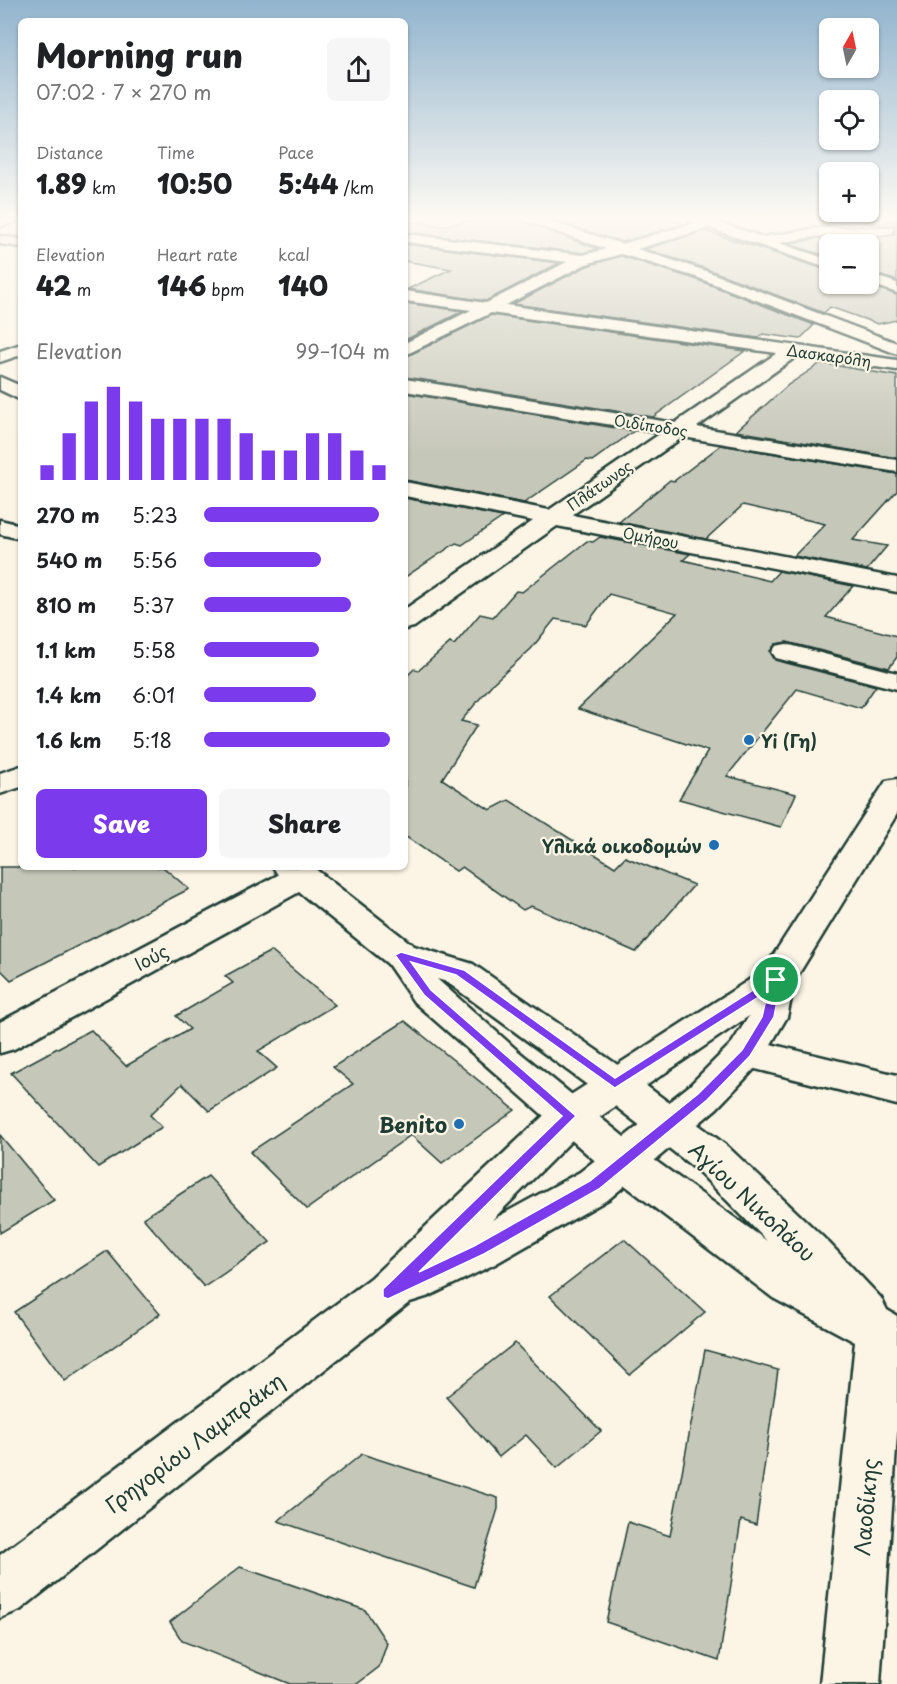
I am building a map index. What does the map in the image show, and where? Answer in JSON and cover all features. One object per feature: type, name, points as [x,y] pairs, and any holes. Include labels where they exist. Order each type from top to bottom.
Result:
[{"type":"street","name":"Δασκαρόλη","points":[[416,298],[897,365]]},
{"type":"street","points":[[408,348],[507,298]]},
{"type":"street","points":[[762,298],[897,350]]},
{"type":"street","points":[[0,357],[18,350]]},
{"type":"street","name":"Πλάτωνος","points":[[408,619],[794,350]]},
{"type":"street","points":[[0,383],[18,392]]},
{"type":"street","name":"Οιδίποδος","points":[[408,385],[897,466]]},
{"type":"street","name":"Ομήρου","points":[[408,490],[897,585]]},
{"type":"street","points":[[0,527],[18,531]]},
{"type":"street","points":[[786,652],[897,681]]},
{"type":"street","points":[[0,785],[18,776]]},
{"type":"street","name":"Γρηγορίου Λαμπράκη","points":[[388,1293],[479,1250],[595,1185],[703,1097],[746,1053],[768,1017],[776,980],[894,797]]},
{"type":"street","name":"Αγίου Νικολάου","points":[[296,872],[401,955],[428,993],[624,1161],[790,1284],[888,1338]]},
{"type":"street","name":"Ιούς","points":[[0,1038],[296,872]]},
{"type":"street","name":"Αγίου Νικολάου","points":[[401,955],[460,973],[615,1084],[712,1158],[813,1257],[888,1338]]},
{"type":"street","name":"Γρηγορίου Λαμπράκη","points":[[0,1590],[388,1293],[570,1116],[615,1084],[776,980]]},
{"type":"street","points":[[746,1053],[897,1090]]},
{"type":"street","name":"Λαοδίκης","points":[[850,1684],[888,1338]]},
{"type":"building","points":[[464,298],[493,298],[486,301]]},
{"type":"building","points":[[525,298],[743,298],[814,325],[800,339],[763,334],[758,338],[513,304]]},
{"type":"building","points":[[783,298],[897,298],[897,320],[878,324],[830,307],[824,313]]},
{"type":"building","points":[[408,303],[463,311],[408,338]]},
{"type":"building","points":[[491,315],[745,351],[653,417],[408,377],[408,356]]},
{"type":"building","points":[[821,363],[897,376],[897,458],[736,431],[788,385]]},
{"type":"building","points":[[408,393],[634,431],[592,461],[587,460],[524,503],[408,481]]},
{"type":"building","points":[[721,445],[897,474],[897,491],[853,540],[887,546],[867,570],[794,556],[825,524],[743,505],[706,539],[619,522],[670,480],[674,481]]},
{"type":"building","points":[[408,499],[503,517],[462,545],[456,543],[408,575]]},
{"type":"building","points":[[600,537],[690,554],[683,560],[770,581],[779,571],[853,586],[826,617],[897,636],[897,657],[889,668],[787,642],[776,644],[770,651],[775,660],[876,686],[861,708],[797,689],[727,776],[796,794],[781,827],[679,799],[708,751],[578,709],[677,613],[609,594],[586,625],[555,619],[531,649],[493,683],[461,721],[477,725],[442,779],[490,810],[509,800],[615,867],[625,857],[694,885],[636,952],[531,906],[523,910],[462,867],[456,871],[408,838],[408,675],[414,669],[419,670],[450,643],[454,645],[480,614],[493,617],[516,591],[522,592],[587,541],[593,542]]},
{"type":"building","points":[[0,867],[18,867],[18,870],[167,870],[189,889],[11,980],[0,969]]},
{"type":"building","points":[[271,951],[335,1005],[258,1051],[277,1068],[209,1111],[182,1084],[150,1115],[162,1127],[98,1167],[11,1073],[91,1030],[126,1066],[190,1029],[176,1016],[233,983],[225,976]]},
{"type":"building","points":[[405,1021],[515,1110],[442,1163],[411,1135],[307,1209],[250,1152],[353,1084],[333,1067]]},
{"type":"building","points":[[0,1135],[54,1200],[0,1233]]},
{"type":"building","points":[[208,1176],[270,1242],[204,1287],[143,1218]]},
{"type":"building","points":[[624,1239],[705,1312],[630,1375],[550,1296]]},
{"type":"building","points":[[107,1251],[160,1314],[65,1381],[14,1312]]},
{"type":"building","points":[[515,1343],[601,1431],[557,1468],[526,1435],[499,1457],[446,1397]]},
{"type":"building","points":[[705,1350],[778,1370],[756,1525],[741,1520],[719,1661],[606,1622],[628,1522],[670,1536]]},
{"type":"building","points":[[362,1454],[498,1498],[498,1509],[474,1587],[278,1521]]},
{"type":"building","points":[[240,1567],[365,1610],[387,1643],[379,1667],[357,1684],[290,1684],[182,1641],[170,1622]]},
{"type":"place","name":"Yi (Γη)","points":[[749,740]]},
{"type":"place","name":"Υλικά οικοδομών","points":[[714,845]]},
{"type":"place","name":"Benito","points":[[459,1124]]},
{"type":"route","points":[[401,955],[460,973],[615,1084],[776,980],[768,1017],[746,1053],[703,1097],[595,1185],[479,1250],[388,1293],[570,1116],[428,993],[401,955]]}]
